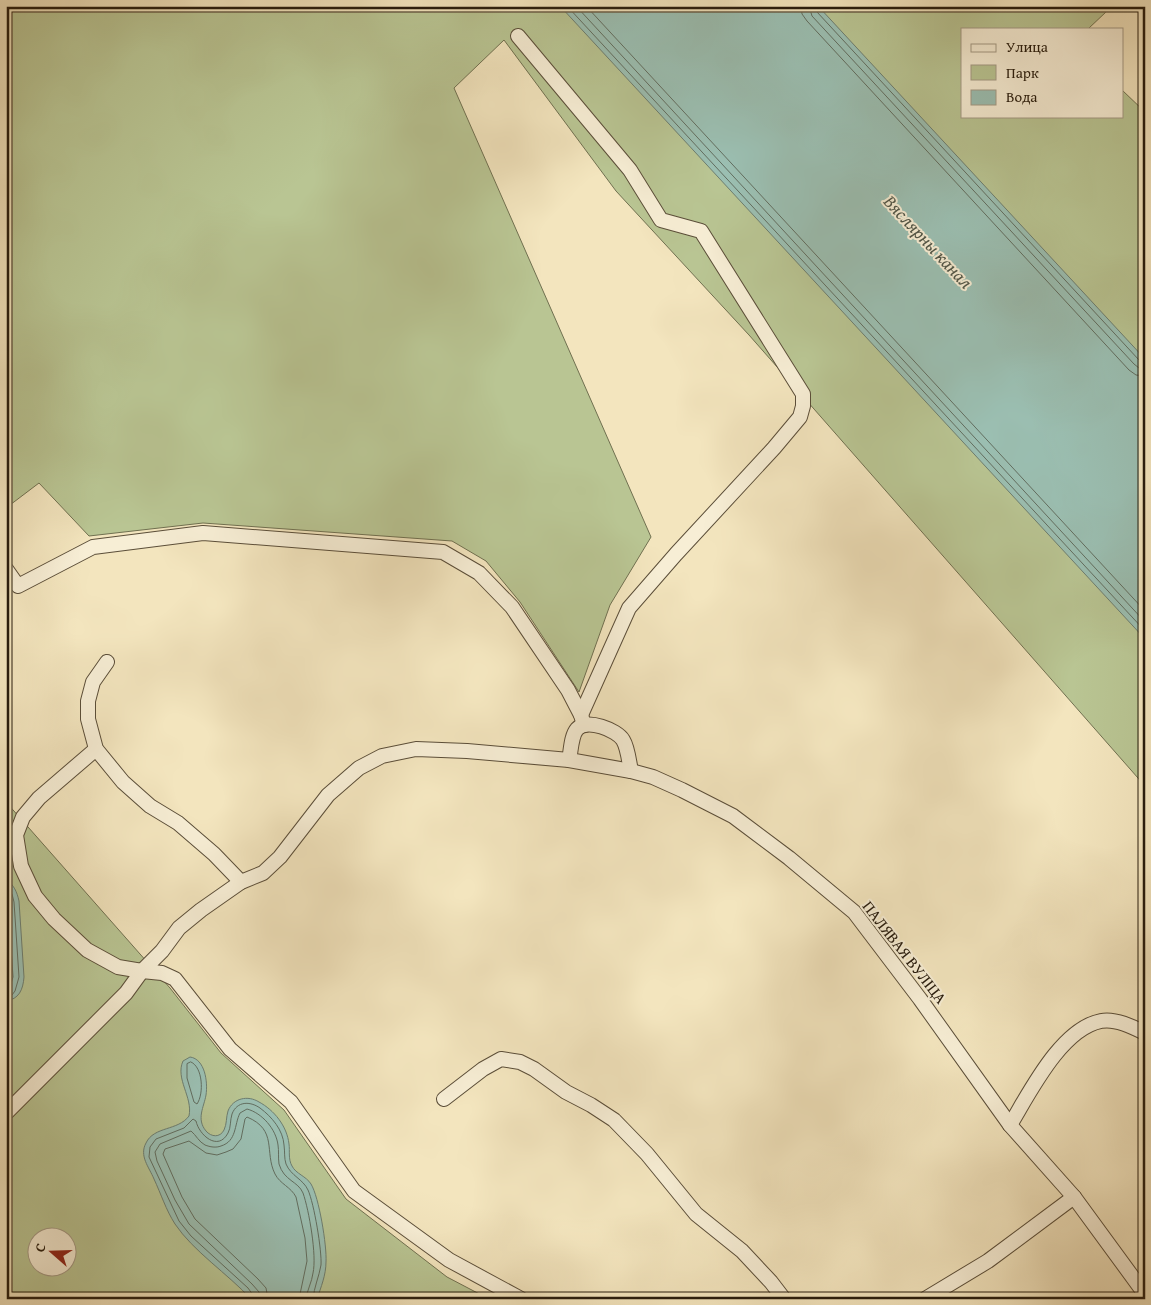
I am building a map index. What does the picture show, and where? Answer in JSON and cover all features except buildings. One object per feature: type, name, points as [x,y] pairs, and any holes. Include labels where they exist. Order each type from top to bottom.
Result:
[{"type":"street","points":[[518,36],[630,170],[661,220],[701,231],[803,394],[803,406],[800,416],[774,448],[629,608],[577,729],[572,742],[569,760]]},
{"type":"street","points":[[6,569],[18,586],[92,547],[203,533],[443,552],[479,573],[512,607],[568,690],[582,720]]},
{"type":"street","points":[[107,662],[93,682],[88,701],[88,720],[96,749],[122,782],[150,806],[178,823],[214,854],[241,882]]},
{"type":"street","points":[[582,720],[612,731],[623,740],[631,771]]},
{"type":"street","points":[[96,749],[39,798],[23,817],[16,835],[20,866],[35,896],[54,919],[87,950],[118,967],[162,972],[175,980],[230,1049],[292,1102],[354,1191],[449,1260],[522,1299]]},
{"type":"street","name":"ПАЛЯВАЯ ВУЛІЦА","points":[[6,1113],[126,993],[142,971],[162,951],[179,928],[241,882],[263,873],[280,857],[328,796],[359,768],[382,756],[416,749],[467,751],[569,760],[631,771],[653,777],[733,816],[790,858],[854,912],[920,999],[1010,1125],[1074,1197],[1145,1294]]},
{"type":"street","points":[[1010,1125],[1063,1043],[1079,1031],[1102,1021],[1126,1024],[1145,1033]]},
{"type":"street","points":[[444,1100],[501,1058],[520,1062],[534,1069],[566,1092],[591,1104],[614,1120],[647,1154],[696,1214],[742,1251],[784,1299]]},
{"type":"street","points":[[925,1299],[988,1261],[1074,1197]]},
{"type":"green space","points":[[6,6],[1103,6],[1107,11],[1089,28],[961,28],[961,118],[1124,118],[1124,92],[1145,112],[1145,786],[749,335],[616,191],[504,40],[454,88],[651,537],[610,605],[579,692],[520,602],[486,561],[452,541],[203,523],[89,536],[39,483],[6,508]]},
{"type":"green space","points":[[6,802],[170,988],[221,1053],[284,1110],[346,1199],[447,1277],[489,1299],[6,1299]]},
{"type":"water","name":"Вяслярны канал","points":[[560,6],[818,6],[1145,359],[1145,639]]},
{"type":"water","points":[[6,879],[15,889],[19,901],[24,977],[23,986],[17,996],[6,1001]]},
{"type":"water","points":[[190,1057],[199,1062],[206,1078],[207,1090],[201,1118],[203,1126],[208,1133],[215,1136],[222,1133],[230,1107],[233,1103],[246,1098],[265,1105],[283,1125],[288,1137],[291,1163],[294,1169],[311,1184],[317,1199],[322,1222],[326,1267],[317,1299],[251,1299],[191,1244],[182,1234],[169,1213],[144,1157],[144,1148],[146,1143],[155,1134],[179,1124],[189,1116],[189,1102],[182,1081],[181,1068],[183,1061]]}]
